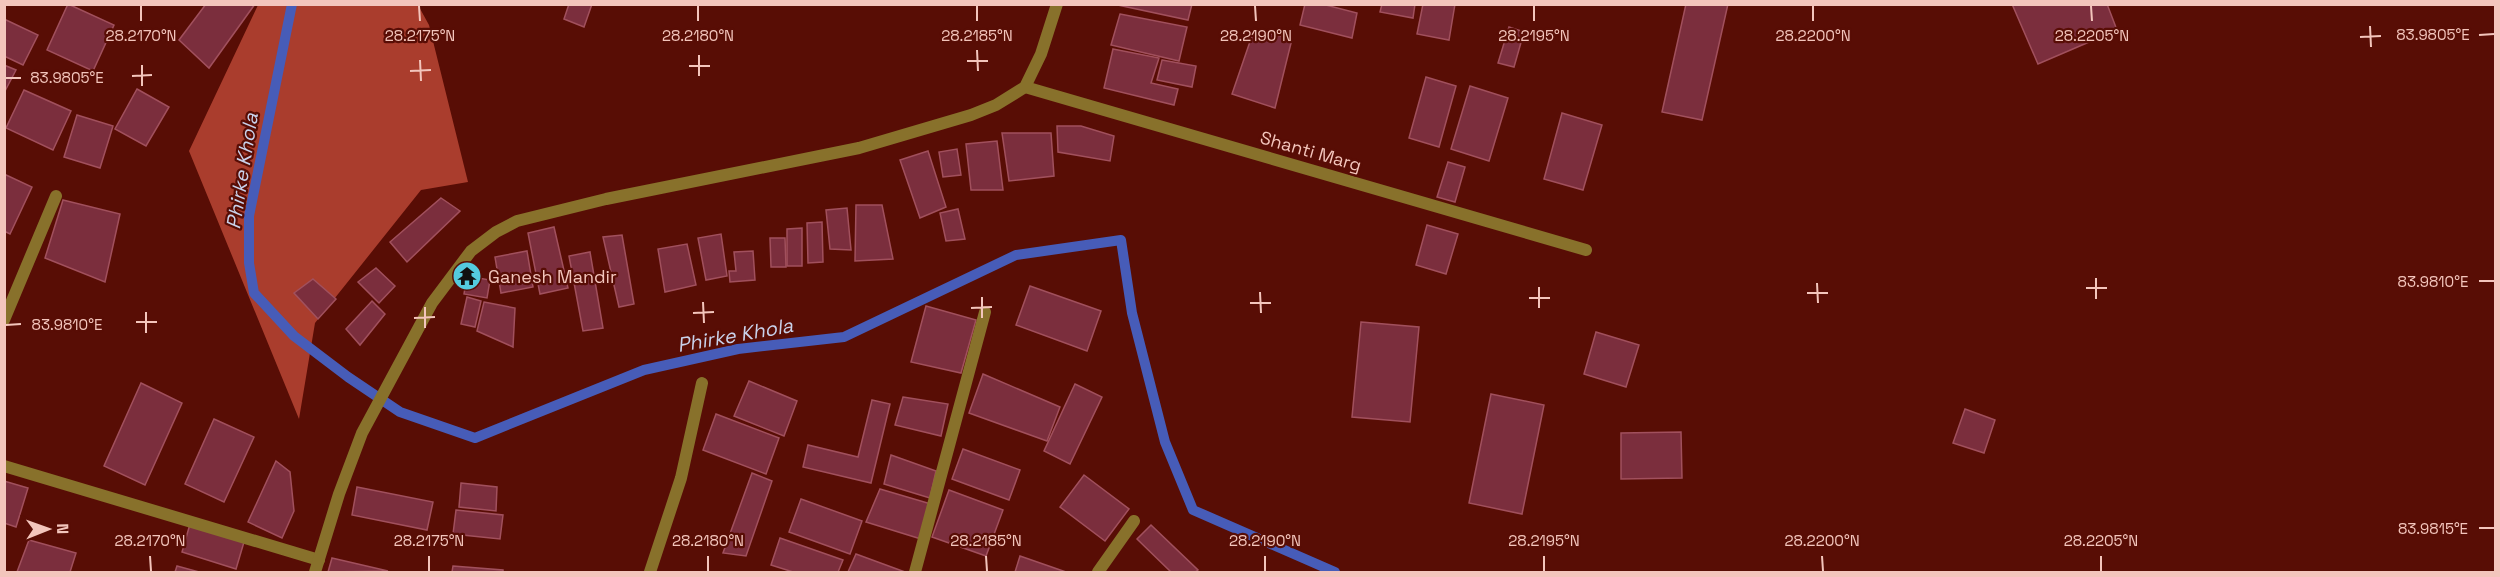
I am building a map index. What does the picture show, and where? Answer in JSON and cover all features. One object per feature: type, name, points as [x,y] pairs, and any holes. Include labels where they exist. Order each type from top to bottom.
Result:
[{"type":"street","points":[[4,466],[317,566],[339,494],[362,433],[432,303],[471,251],[496,232],[517,221],[606,199],[859,148],[971,115],[996,105],[1025,87],[1041,54],[1057,4]]},
{"type":"street","name":"Shanti Marg","points":[[1025,87],[1586,250]]},
{"type":"street","points":[[4,321],[56,196]]},
{"type":"street","points":[[915,573],[985,312]]},
{"type":"street","points":[[650,573],[681,478],[702,383]]},
{"type":"street","points":[[1098,573],[1134,521]]},
{"type":"shaded area","points":[[258,5],[418,5],[429,25],[468,182],[421,190],[315,323],[299,419],[189,151]]},
{"type":"building","points":[[68,4],[114,25],[93,71],[47,50]]},
{"type":"building","points":[[206,4],[255,4],[209,68],[179,40]]},
{"type":"building","points":[[569,4],[592,4],[584,27],[564,19]]},
{"type":"building","points":[[1113,4],[1192,4],[1188,20]]},
{"type":"building","points":[[1305,4],[1322,4],[1357,13],[1352,38],[1300,25]]},
{"type":"building","points":[[1382,4],[1415,4],[1413,18],[1380,12]]},
{"type":"building","points":[[1423,4],[1455,4],[1449,40],[1417,34]]},
{"type":"building","points":[[1686,4],[1728,4],[1702,120],[1662,112]]},
{"type":"building","points":[[2012,4],[2107,4],[2117,30],[2038,64]]},
{"type":"building","points":[[1120,14],[1187,27],[1179,61],[1111,45]]},
{"type":"building","points":[[4,19],[38,35],[23,65],[4,56]]},
{"type":"building","points":[[1509,27],[1524,32],[1514,67],[1498,63]]},
{"type":"building","points":[[1254,30],[1292,39],[1275,108],[1232,94]]},
{"type":"building","points":[[1113,49],[1159,58],[1151,83],[1178,89],[1174,105],[1104,88]]},
{"type":"building","points":[[1162,60],[1196,66],[1192,87],[1157,80]]},
{"type":"building","points":[[4,65],[16,70],[4,93]]},
{"type":"building","points":[[1426,77],[1456,86],[1439,147],[1409,138]]},
{"type":"building","points":[[1470,86],[1508,98],[1489,161],[1451,149]]},
{"type":"building","points":[[137,89],[169,107],[146,146],[115,129]]},
{"type":"building","points":[[24,90],[71,111],[53,150],[6,128]]},
{"type":"building","points":[[1562,113],[1602,125],[1583,190],[1544,179]]},
{"type":"building","points":[[77,115],[113,126],[100,168],[64,157]]},
{"type":"building","points":[[1057,126],[1081,126],[1114,136],[1110,161],[1058,152]]},
{"type":"building","points":[[1002,133],[1051,133],[1054,176],[1009,181]]},
{"type":"building","points":[[997,141],[1003,190],[971,190],[966,144]]},
{"type":"building","points":[[957,149],[961,175],[943,177],[939,152]]},
{"type":"building","points":[[928,151],[946,207],[920,218],[900,160]]},
{"type":"building","points":[[1448,162],[1465,167],[1455,202],[1437,197]]},
{"type":"building","points":[[4,174],[32,187],[10,234],[4,231]]},
{"type":"building","points":[[441,198],[460,211],[407,262],[390,242]]},
{"type":"building","points":[[63,200],[120,214],[105,282],[45,258]]},
{"type":"building","points":[[856,205],[882,205],[893,259],[855,261]]},
{"type":"building","points":[[847,208],[851,250],[830,249],[826,210]]},
{"type":"building","points":[[958,209],[965,239],[946,241],[940,213]]},
{"type":"building","points":[[822,222],[823,262],[808,263],[807,223]]},
{"type":"building","points":[[1427,225],[1458,234],[1446,274],[1416,265]]},
{"type":"building","points":[[554,227],[568,288],[540,294],[528,233]]},
{"type":"building","points":[[802,228],[802,266],[787,266],[787,229]]},
{"type":"building","points":[[721,234],[727,276],[706,280],[698,238]]},
{"type":"building","points":[[622,235],[634,304],[619,307],[603,237]]},
{"type":"building","points":[[770,238],[785,238],[786,267],[771,267]]},
{"type":"building","points":[[687,244],[696,285],[665,292],[658,249]]},
{"type":"building","points":[[527,251],[533,287],[501,293],[495,257]]},
{"type":"building","points":[[753,251],[755,280],[730,282],[729,271],[736,271],[734,252]]},
{"type":"building","points":[[590,252],[603,328],[583,331],[569,256]]},
{"type":"building","points":[[376,268],[395,286],[379,303],[358,282]]},
{"type":"building","points":[[467,276],[490,280],[487,298],[464,294]]},
{"type":"building","points":[[313,279],[336,299],[318,319],[294,293]]},
{"type":"building","points":[[1030,286],[1101,311],[1087,351],[1016,325]]},
{"type":"building","points":[[467,297],[481,301],[475,327],[461,324]]},
{"type":"building","points":[[372,301],[385,314],[360,345],[346,329]]},
{"type":"building","points":[[484,302],[515,308],[513,347],[477,331]]},
{"type":"building","points":[[926,306],[976,320],[961,373],[911,362]]},
{"type":"building","points":[[1361,322],[1419,327],[1410,422],[1352,417]]},
{"type":"building","points":[[1596,332],[1639,345],[1626,387],[1584,374]]},
{"type":"building","points":[[983,374],[1060,407],[1047,441],[969,413]]},
{"type":"building","points":[[749,381],[797,401],[784,436],[734,416]]},
{"type":"building","points":[[141,383],[182,403],[145,485],[104,466]]},
{"type":"building","points":[[1075,384],[1102,397],[1070,464],[1044,451]]},
{"type":"building","points":[[1491,394],[1544,405],[1522,514],[1469,503]]},
{"type":"building","points":[[903,397],[948,404],[941,436],[895,425]]},
{"type":"building","points":[[872,400],[890,404],[871,483],[803,467],[808,445],[858,457]]},
{"type":"building","points":[[1965,409],[1995,420],[1984,453],[1953,443]]},
{"type":"building","points":[[716,414],[779,438],[766,474],[703,450]]},
{"type":"building","points":[[214,419],[254,437],[224,502],[185,484]]},
{"type":"building","points":[[1681,432],[1682,478],[1621,479],[1621,433]]},
{"type":"building","points":[[963,449],[1020,470],[1009,500],[952,479]]},
{"type":"building","points":[[891,455],[936,471],[930,498],[884,484]]},
{"type":"building","points":[[276,461],[290,472],[294,511],[282,538],[248,522]]},
{"type":"building","points":[[752,473],[772,481],[746,556],[723,553]]},
{"type":"building","points":[[1084,475],[1129,509],[1105,541],[1060,507]]},
{"type":"building","points":[[4,481],[28,488],[16,527],[4,523]]},
{"type":"building","points":[[461,483],[497,487],[496,511],[459,507]]},
{"type":"building","points":[[357,487],[433,502],[427,530],[352,515]]},
{"type":"building","points":[[880,489],[931,504],[921,539],[866,522]]},
{"type":"building","points":[[949,490],[1003,510],[986,556],[932,537]]},
{"type":"building","points":[[801,499],[862,521],[850,554],[789,532]]},
{"type":"building","points":[[456,510],[503,515],[500,539],[453,534]]},
{"type":"building","points":[[190,524],[244,542],[236,569],[182,552]]},
{"type":"building","points":[[1151,525],[1198,570],[1171,572],[1137,539]]},
{"type":"building","points":[[780,538],[843,560],[838,572],[793,572],[771,565]]},
{"type":"building","points":[[29,540],[76,553],[70,572],[17,572]]},
{"type":"building","points":[[856,554],[905,572],[848,572]]},
{"type":"building","points":[[1020,556],[1066,572],[1015,572]]},
{"type":"building","points":[[332,558],[388,571],[328,572]]},
{"type":"building","points":[[177,566],[199,572],[175,572]]},
{"type":"building","points":[[453,566],[503,570],[503,572],[452,572]]},
{"type":"waterway","name":"Phirke Khola","points":[[292,4],[249,216],[249,263],[254,293],[294,336],[348,377],[400,412],[475,438],[644,370],[738,349],[844,337],[1016,255],[1121,240],[1132,313],[1165,442],[1193,510],[1335,572]]},
{"type":"place","name":"Ganesh Mandir","points":[[467,276]]}]
